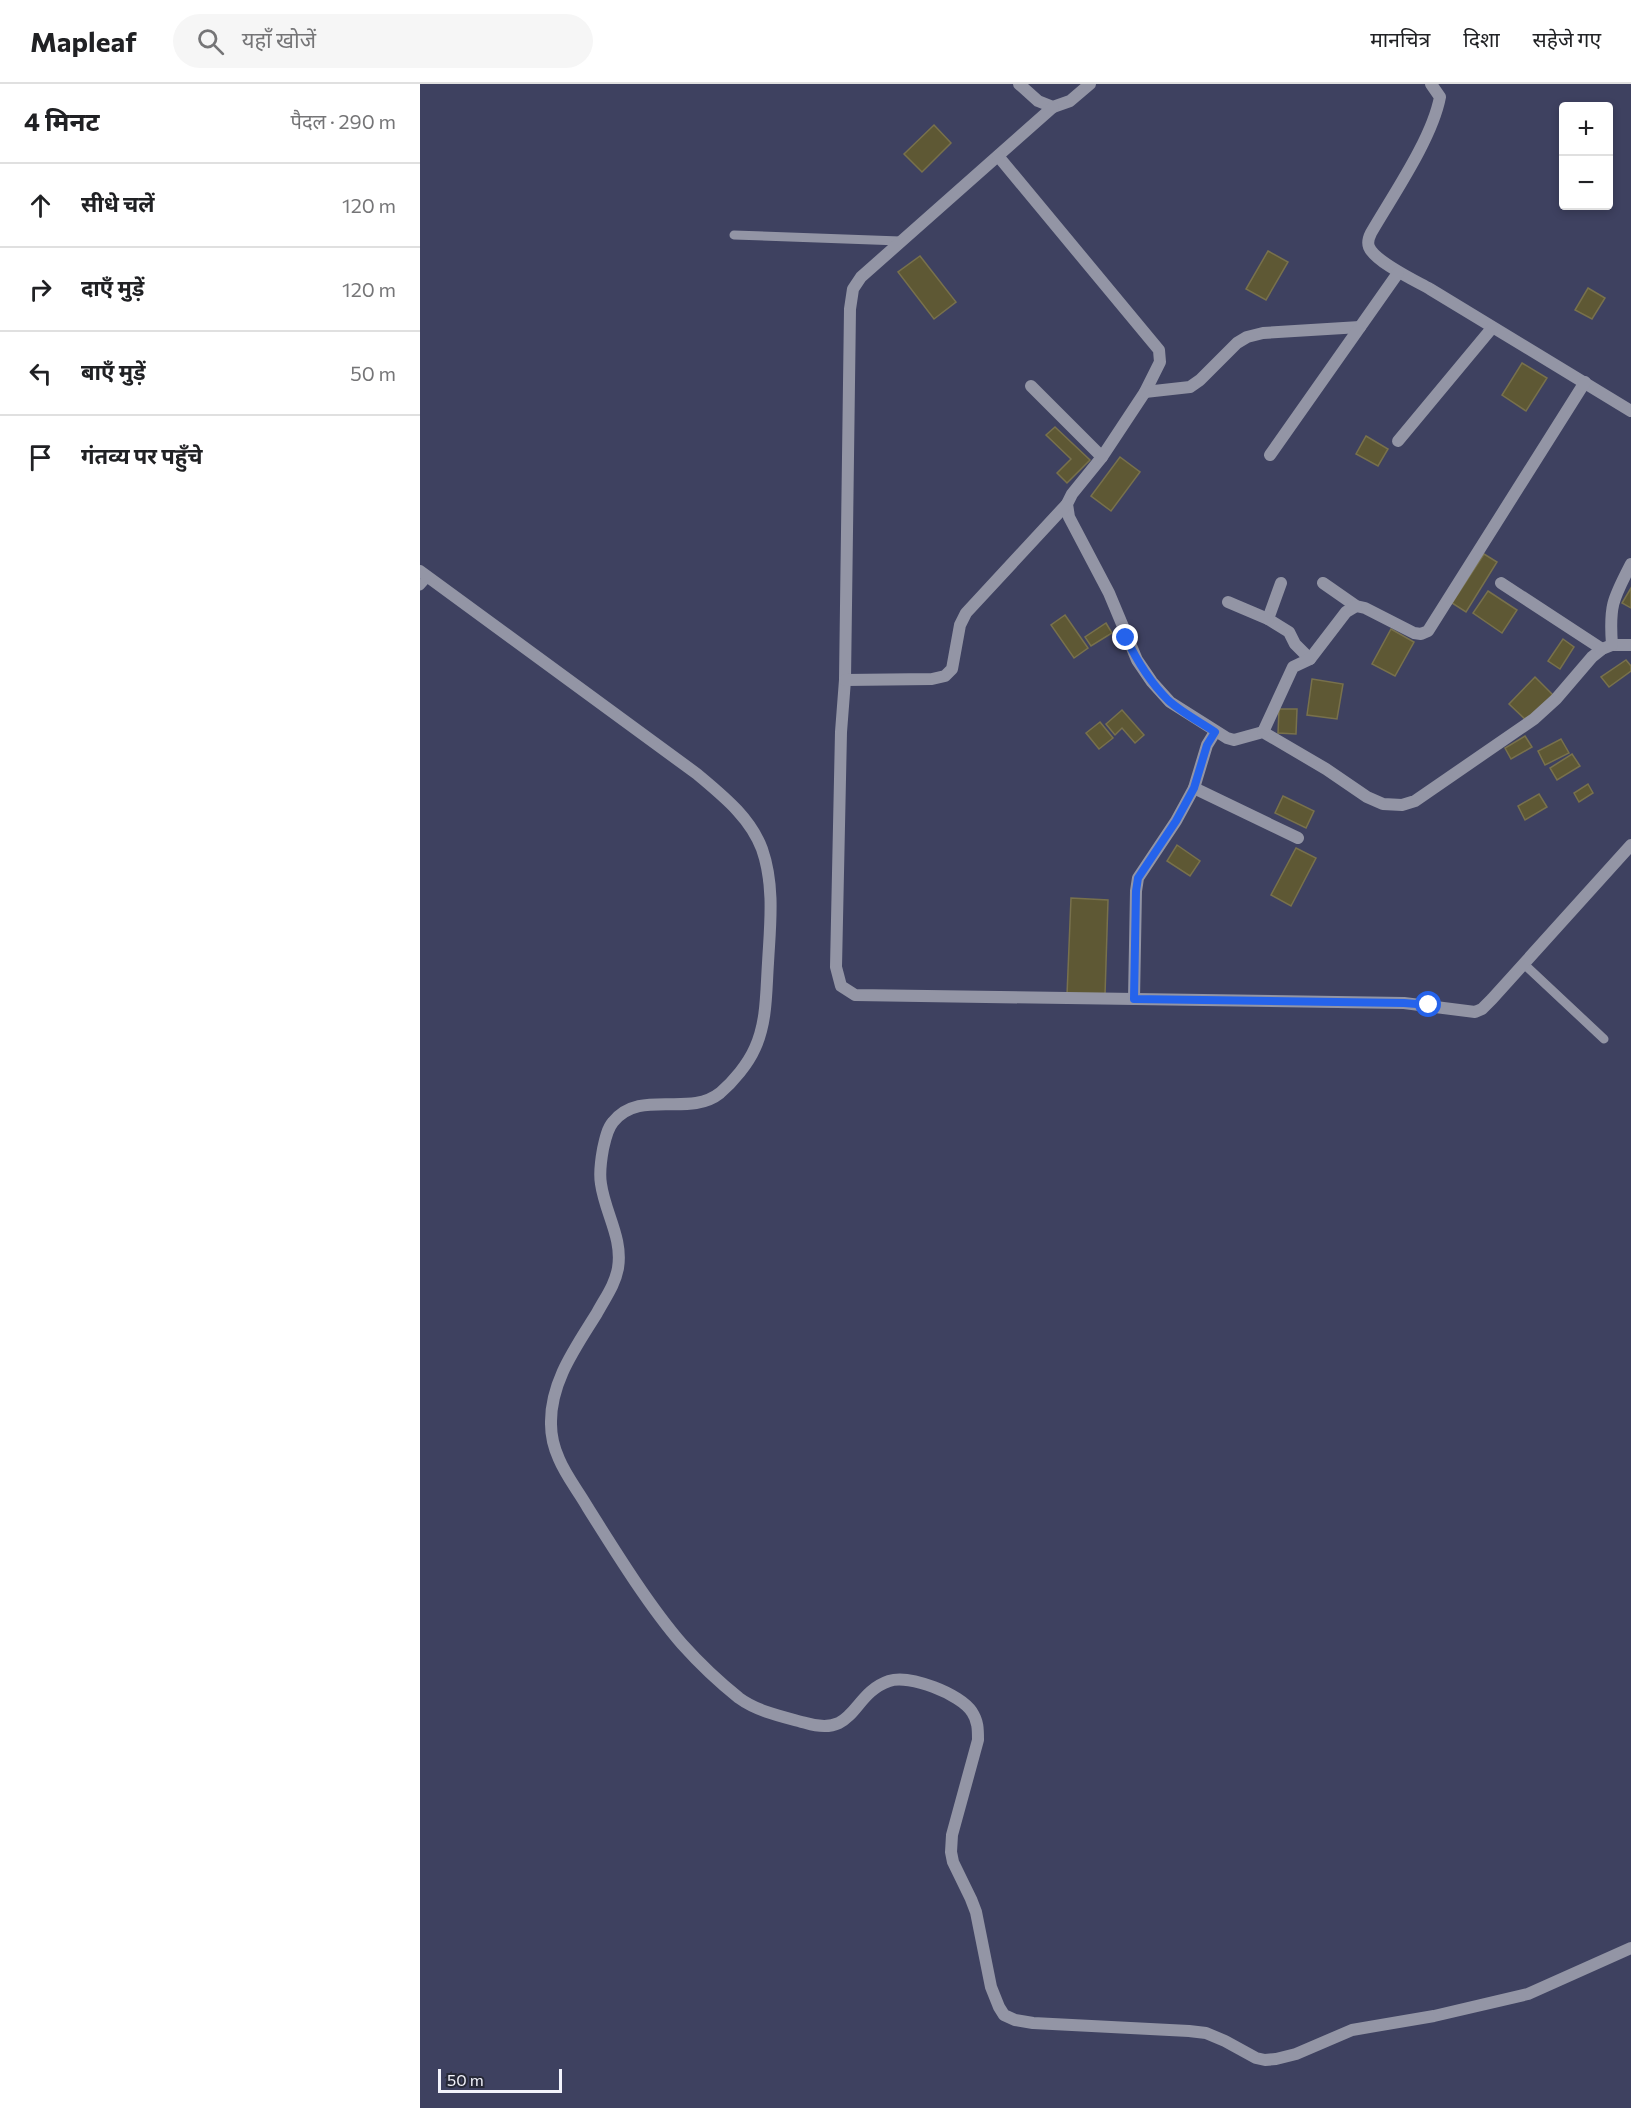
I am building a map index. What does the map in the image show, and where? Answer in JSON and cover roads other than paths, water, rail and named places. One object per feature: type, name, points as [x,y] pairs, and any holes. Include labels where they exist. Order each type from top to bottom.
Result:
[{"type":"street","points":[[1019,84],[1038,101],[1053,107]]},
{"type":"street","points":[[1090,84],[1070,102],[1053,107],[900,241],[861,277],[854,289],[850,309],[845,680],[841,732],[836,967],[841,986],[855,995],[1404,1003],[1475,1012],[1482,1009],[1492,999],[1631,845]]},
{"type":"street","points":[[1431,84],[1440,97],[1438,110],[1407,172],[1368,240],[1369,247],[1374,254],[1398,273],[1430,289],[1631,411]]},
{"type":"street","points":[[845,680],[932,679],[945,676],[952,669],[960,625],[966,613],[1067,504],[1072,494],[1102,457],[1145,392],[1160,362],[1159,350],[998,156]]},
{"type":"street","points":[[1270,455],[1398,273]]},
{"type":"street","points":[[1145,392],[1190,387],[1246,337],[1263,333],[1360,327]]},
{"type":"street","points":[[1398,441],[1492,328]]},
{"type":"street","points":[[1323,583],[1356,606],[1365,608],[1414,633],[1421,634],[1428,631],[1585,382]]},
{"type":"street","points":[[1030,386],[1102,457]]},
{"type":"street","points":[[1067,504],[1069,517],[1109,594],[1137,660],[1170,702],[1215,732],[1234,740],[1263,732],[1326,769],[1367,797],[1383,804],[1415,801],[1442,784],[1534,719],[1556,699],[1592,657],[1607,647],[1631,645]]},
{"type":"street","points":[[1607,647],[1614,597],[1631,564]]},
{"type":"street","points":[[423,578],[697,774],[746,819],[762,849],[770,884],[770,912],[765,1006],[756,1046],[744,1066],[717,1095],[704,1101],[645,1104],[628,1109],[612,1123],[603,1150],[601,1185],[618,1242],[618,1266],[612,1288],[555,1387],[551,1424],[553,1440],[560,1462],[649,1600],[681,1643],[722,1683],[747,1703],[812,1725],[838,1725],[874,1687],[896,1679],[910,1680],[954,1696],[968,1707],[978,1726],[978,1740],[952,1835],[951,1852],[953,1862],[971,1899],[991,1987],[1004,2015],[1015,2020],[1033,2023],[1206,2033],[1243,2049],[1256,2058],[1276,2059],[1296,2054],[1352,2030],[1434,2016],[1528,1994],[1631,1948]]},
{"type":"street","points":[[1268,619],[1281,583]]},
{"type":"street","points":[[1501,583],[1607,647]]},
{"type":"street","points":[[1228,602],[1268,619],[1288,632],[1295,644],[1310,659]]},
{"type":"street","points":[[1263,732],[1293,668],[1310,659],[1347,612],[1356,606]]},
{"type":"street","points":[[1134,999],[1138,878],[1176,821],[1194,788],[1207,745],[1215,732]]},
{"type":"street","points":[[1194,788],[1298,838]]},
{"type":"lane","points":[[734,236],[900,241]]},
{"type":"lane","points":[[1524,964],[1604,1039]]}]
